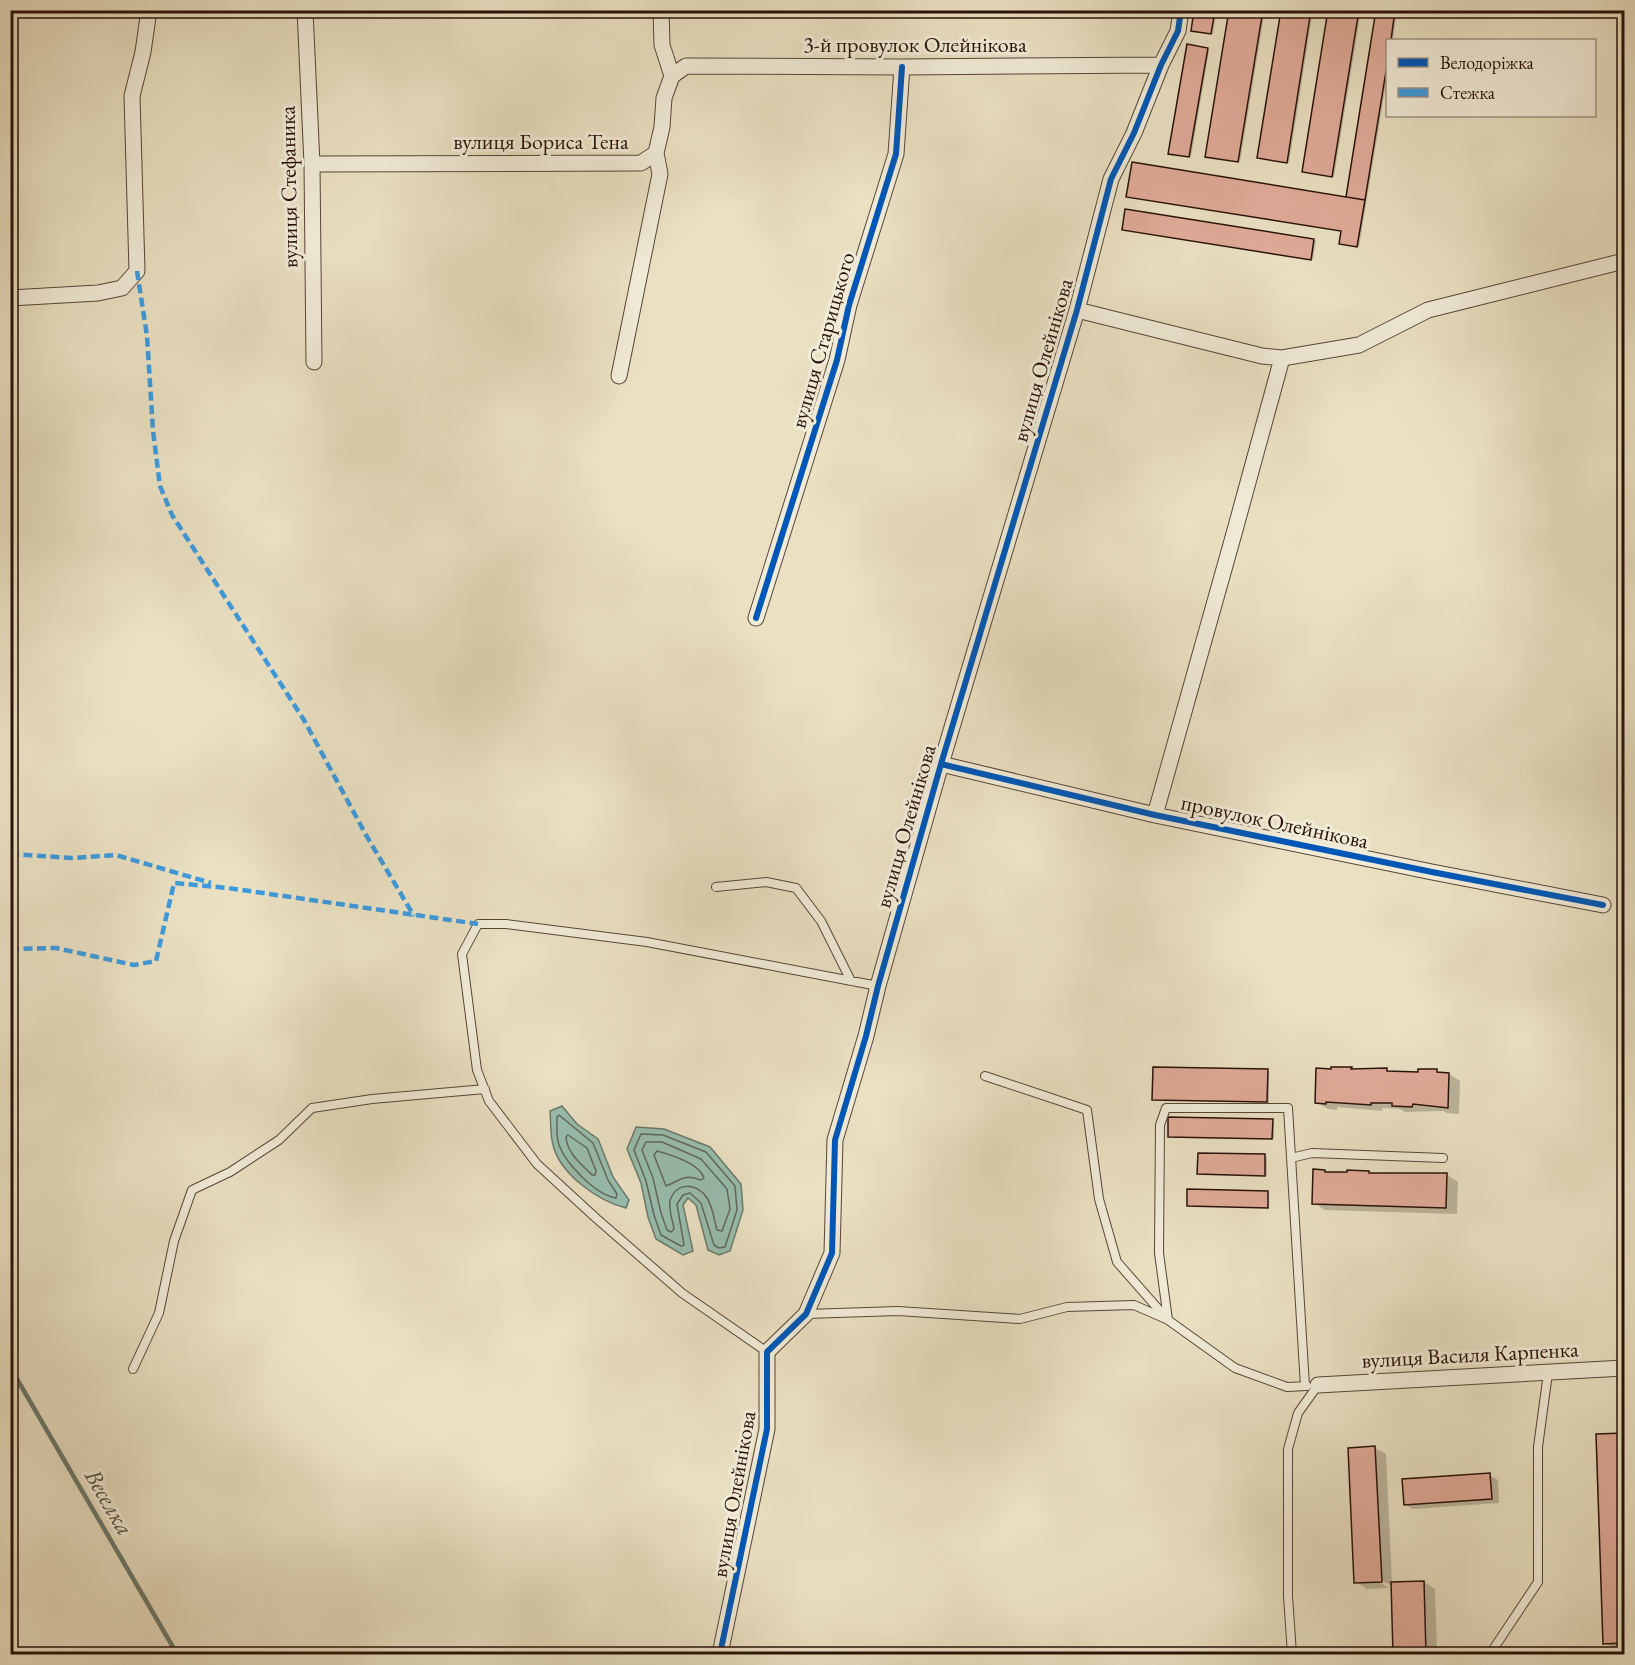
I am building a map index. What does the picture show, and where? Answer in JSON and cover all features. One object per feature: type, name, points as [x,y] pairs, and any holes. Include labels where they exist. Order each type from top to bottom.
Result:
[{"type":"street","points":[[10,298],[98,293],[122,288],[137,271],[132,96],[143,51],[149,10]]},
{"type":"street","name":"вулиця Стефаника","points":[[305,10],[312,164],[314,362]]},
{"type":"street","points":[[661,10],[662,45],[672,76]]},
{"type":"street","name":"вулиця Олейнікова","points":[[720,1654],[767,1429],[767,1352],[806,1314],[832,1253],[836,1140],[878,986],[941,764],[1077,310],[1110,179],[1134,133],[1161,65],[1178,31],[1180,10]]},
{"type":"street","name":"3-й провулок Олейнікова","points":[[672,76],[686,66],[1161,65]]},
{"type":"street","name":"вулиця Старицького","points":[[756,618],[837,360],[849,306],[896,154],[902,67]]},
{"type":"street","name":"вулиця Бориса Тена","points":[[312,164],[640,164],[656,153],[662,127],[664,98],[672,76]]},
{"type":"street","points":[[619,376],[660,174],[656,153]]},
{"type":"street","points":[[1077,310],[1262,356],[1282,358],[1359,345],[1428,310],[1624,261]]},
{"type":"street","name":"провулок Олейнікова","points":[[1155,815],[1282,358]]},
{"type":"street","name":"провулок Олейнікова","points":[[941,764],[1155,815],[1420,870],[1603,904]]},
{"type":"street","name":"вулиця Василя Карпенка","points":[[1311,1386],[1624,1368]]},
{"type":"lane","points":[[716,887],[766,882],[796,888],[821,921],[851,981]]},
{"type":"lane","points":[[767,1352],[682,1293],[537,1164],[489,1101],[477,1070],[462,954],[478,924],[506,924],[647,942],[878,986]]},
{"type":"lane","points":[[985,1076],[1087,1110],[1099,1199],[1117,1262],[1168,1320]]},
{"type":"lane","points":[[133,1369],[159,1313],[174,1241],[192,1190],[230,1172],[279,1140],[312,1108],[372,1099],[485,1089]]},
{"type":"lane","points":[[1168,1320],[1159,1253],[1160,1125],[1166,1108],[1288,1108],[1311,1386],[1298,1413],[1288,1449],[1288,1596],[1292,1654]]},
{"type":"lane","points":[[1291,1158],[1312,1153],[1443,1158]]},
{"type":"lane","points":[[806,1314],[898,1311],[1020,1320],[1067,1307],[1134,1305],[1168,1320],[1235,1368],[1287,1387],[1311,1386]]},
{"type":"lane","points":[[1490,1654],[1538,1582],[1538,1447],[1548,1372]]},
{"type":"water","points":[[562,1106],[577,1124],[598,1139],[613,1177],[629,1200],[626,1208],[592,1193],[563,1166],[553,1145],[550,1111]]},
{"type":"water","points":[[636,1127],[664,1129],[710,1147],[741,1184],[743,1210],[730,1251],[719,1255],[708,1250],[696,1205],[688,1198],[683,1205],[693,1251],[683,1255],[656,1239],[648,1217],[641,1183],[627,1149]]},
{"type":"building","points":[[1194,10],[1215,10],[1211,34],[1191,31]]},
{"type":"building","points":[[1229,10],[1263,10],[1238,162],[1205,157]]},
{"type":"building","points":[[1281,10],[1311,10],[1287,163],[1257,158]]},
{"type":"building","points":[[1328,10],[1359,10],[1332,177],[1302,172]]},
{"type":"building","points":[[1376,10],[1395,10],[1391,39],[1386,39],[1386,71],[1365,200],[1346,197]]},
{"type":"building","points":[[1187,44],[1208,48],[1189,157],[1168,154]]},
{"type":"building","points":[[1132,162],[1365,200],[1357,247],[1339,244],[1341,231],[1126,197]]},
{"type":"building","points":[[1125,209],[1314,239],[1311,260],[1122,230]]},
{"type":"building","points":[[1153,1067],[1268,1069],[1267,1102],[1152,1100]]},
{"type":"building","points":[[1331,1067],[1387,1068],[1387,1071],[1418,1072],[1418,1069],[1437,1069],[1437,1072],[1449,1073],[1448,1108],[1413,1104],[1412,1107],[1392,1106],[1392,1103],[1371,1103],[1371,1105],[1315,1103],[1316,1068],[1331,1069]]},
{"type":"building","points":[[1168,1117],[1273,1119],[1272,1139],[1168,1137]]},
{"type":"building","points":[[1198,1153],[1265,1154],[1265,1176],[1197,1174]]},
{"type":"building","points":[[1313,1169],[1325,1170],[1325,1172],[1347,1172],[1347,1170],[1369,1171],[1369,1173],[1447,1173],[1446,1208],[1312,1204]]},
{"type":"building","points":[[1187,1189],[1268,1191],[1268,1208],[1187,1206]]},
{"type":"building","points":[[1624,1433],[1624,1643],[1603,1644],[1596,1434]]},
{"type":"building","points":[[1375,1446],[1382,1582],[1354,1583],[1348,1448]]},
{"type":"building","points":[[1490,1473],[1492,1499],[1404,1505],[1402,1479]]},
{"type":"building","points":[[1424,1581],[1426,1654],[1393,1654],[1391,1582]]},
{"type":"waterway","name":"Веселка","points":[[10,1367],[177,1654]]},
{"type":"marked path","points":[[137,271],[147,336],[153,431],[160,486],[172,515],[304,720],[366,835],[414,916]]},
{"type":"marked path","points":[[10,854],[72,858],[116,855],[211,883]]},
{"type":"marked path","points":[[10,949],[56,948],[134,965],[156,961],[174,883],[228,888],[478,924]]},
{"type":"cycle path","points":[[720,1654],[767,1429],[767,1352],[806,1314],[832,1253],[835,1140],[866,1036],[878,986],[941,764],[1077,310],[1111,179],[1134,133],[1161,65],[1178,31],[1181,10]]},
{"type":"cycle path","points":[[756,618],[837,360],[849,305],[896,154],[902,67]]},
{"type":"cycle path","points":[[941,764],[1155,815],[1603,905]]}]
